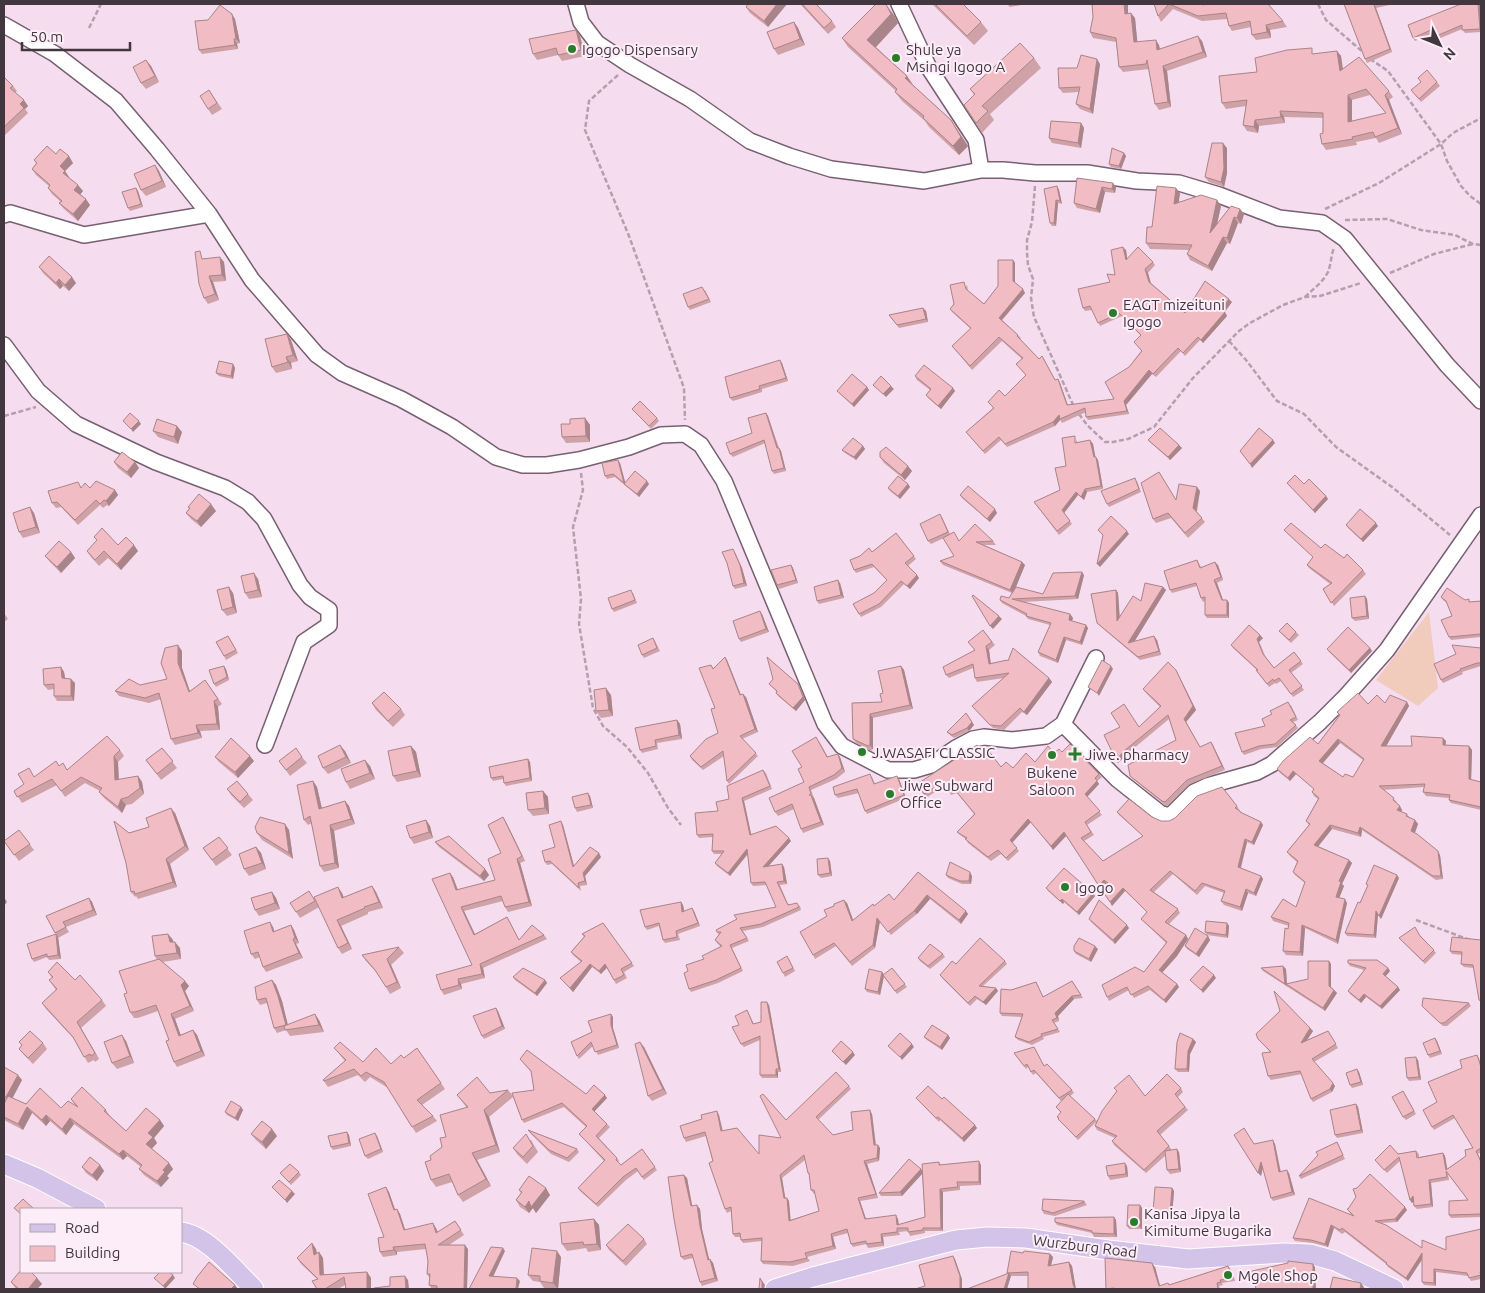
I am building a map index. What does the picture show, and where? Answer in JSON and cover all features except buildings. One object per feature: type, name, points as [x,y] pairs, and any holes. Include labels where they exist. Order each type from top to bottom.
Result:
[{"type":"main road","points":[[4,1164],[37,1178],[94,1208]]},
{"type":"main road","points":[[182,1232],[198,1236],[209,1244],[254,1289]]},
{"type":"main road","name":"Wurzburg Road","points":[[776,1289],[813,1277],[956,1240],[987,1237],[1026,1238],[1108,1250],[1188,1258],[1216,1258],[1284,1252],[1310,1254],[1335,1261],[1394,1289]]},
{"type":"street","points":[[576,4],[581,22],[597,43],[630,65],[690,99],[750,141],[789,156],[832,169],[924,181],[981,170],[1003,170],[1035,173],[1087,173],[1137,181],[1179,183],[1219,194],[1279,218],[1322,223],[1345,240],[1448,365],[1481,400]]},
{"type":"street","points":[[899,4],[929,68],[976,140],[981,170]]},
{"type":"street","points":[[4,25],[55,54],[116,101],[209,214],[252,280],[317,355],[342,373],[410,404],[452,427],[496,457],[523,465],[547,465],[579,460],[629,447],[661,435],[685,434],[701,445],[724,481],[825,724],[842,746],[888,770],[914,770],[932,765],[973,738],[984,737],[1012,740],[1046,736],[1063,724],[1096,658]]},
{"type":"street","points":[[4,215],[10,213],[84,235],[209,214]]},
{"type":"street","points":[[4,345],[32,384],[51,404],[76,424],[156,462],[225,488],[248,502],[264,519],[300,585],[310,597],[329,610],[330,625],[304,642],[265,746]]},
{"type":"street","points":[[1063,724],[1117,779],[1160,813],[1171,815],[1194,792],[1207,786],[1257,772],[1272,764],[1320,722],[1387,650],[1481,515]]},
{"type":"path","points":[[89,28],[101,4]]},
{"type":"path","points":[[1318,4],[1326,20],[1388,72],[1441,144],[1447,162],[1461,186],[1481,204]]},
{"type":"path","points":[[630,65],[589,101],[585,130],[629,236],[684,388],[685,434]]},
{"type":"path","points":[[1298,220],[1340,203],[1379,183],[1441,144],[1453,133],[1481,118]]},
{"type":"path","points":[[1035,173],[1035,198],[1032,222],[1027,240],[1028,264],[1033,279],[1031,298],[1034,317],[1075,409],[1087,426],[1105,442],[1128,439],[1154,427],[1194,378],[1229,341],[1250,324],[1283,305],[1305,297],[1320,296],[1377,278],[1434,254],[1474,244]]},
{"type":"path","points":[[1322,223],[1341,220],[1387,219],[1421,230],[1455,236],[1481,245]]},
{"type":"path","points":[[1305,297],[1320,283],[1329,270],[1335,246],[1345,240]]},
{"type":"path","points":[[1229,341],[1277,401],[1304,414],[1336,447],[1392,487],[1461,544]]},
{"type":"path","points":[[4,416],[51,404]]},
{"type":"path","points":[[579,460],[583,490],[574,527],[581,599],[579,624],[593,708],[603,726],[627,747],[648,773],[668,808],[681,824]]},
{"type":"path","points":[[1416,920],[1473,941]]},
{"type":"shaded area","points":[[1429,612],[1438,688],[1418,706],[1376,680]]},
{"type":"place","name":"Igogo Dispensary","points":[[572,49]]},
{"type":"place","name":"Shule ya Msingi Igogo A","points":[[896,58]]},
{"type":"place","name":"EAGT mizeituni Igogo","points":[[1113,313]]},
{"type":"place","name":"J.WASAFI CLASSIC","points":[[862,752]]},
{"type":"place","name":"Jiwe. pharmacy","points":[[1075,754]]},
{"type":"place","name":"Bukene Saloon","points":[[1052,755]]},
{"type":"place","name":"Jiwe Subward Office","points":[[890,794]]},
{"type":"place","name":"Igogo","points":[[1065,887]]},
{"type":"place","name":"Kanisa Jipya la Kimitume Bugarika","points":[[1134,1222]]},
{"type":"place","name":"Mgole Shop","points":[[1228,1275]]}]
